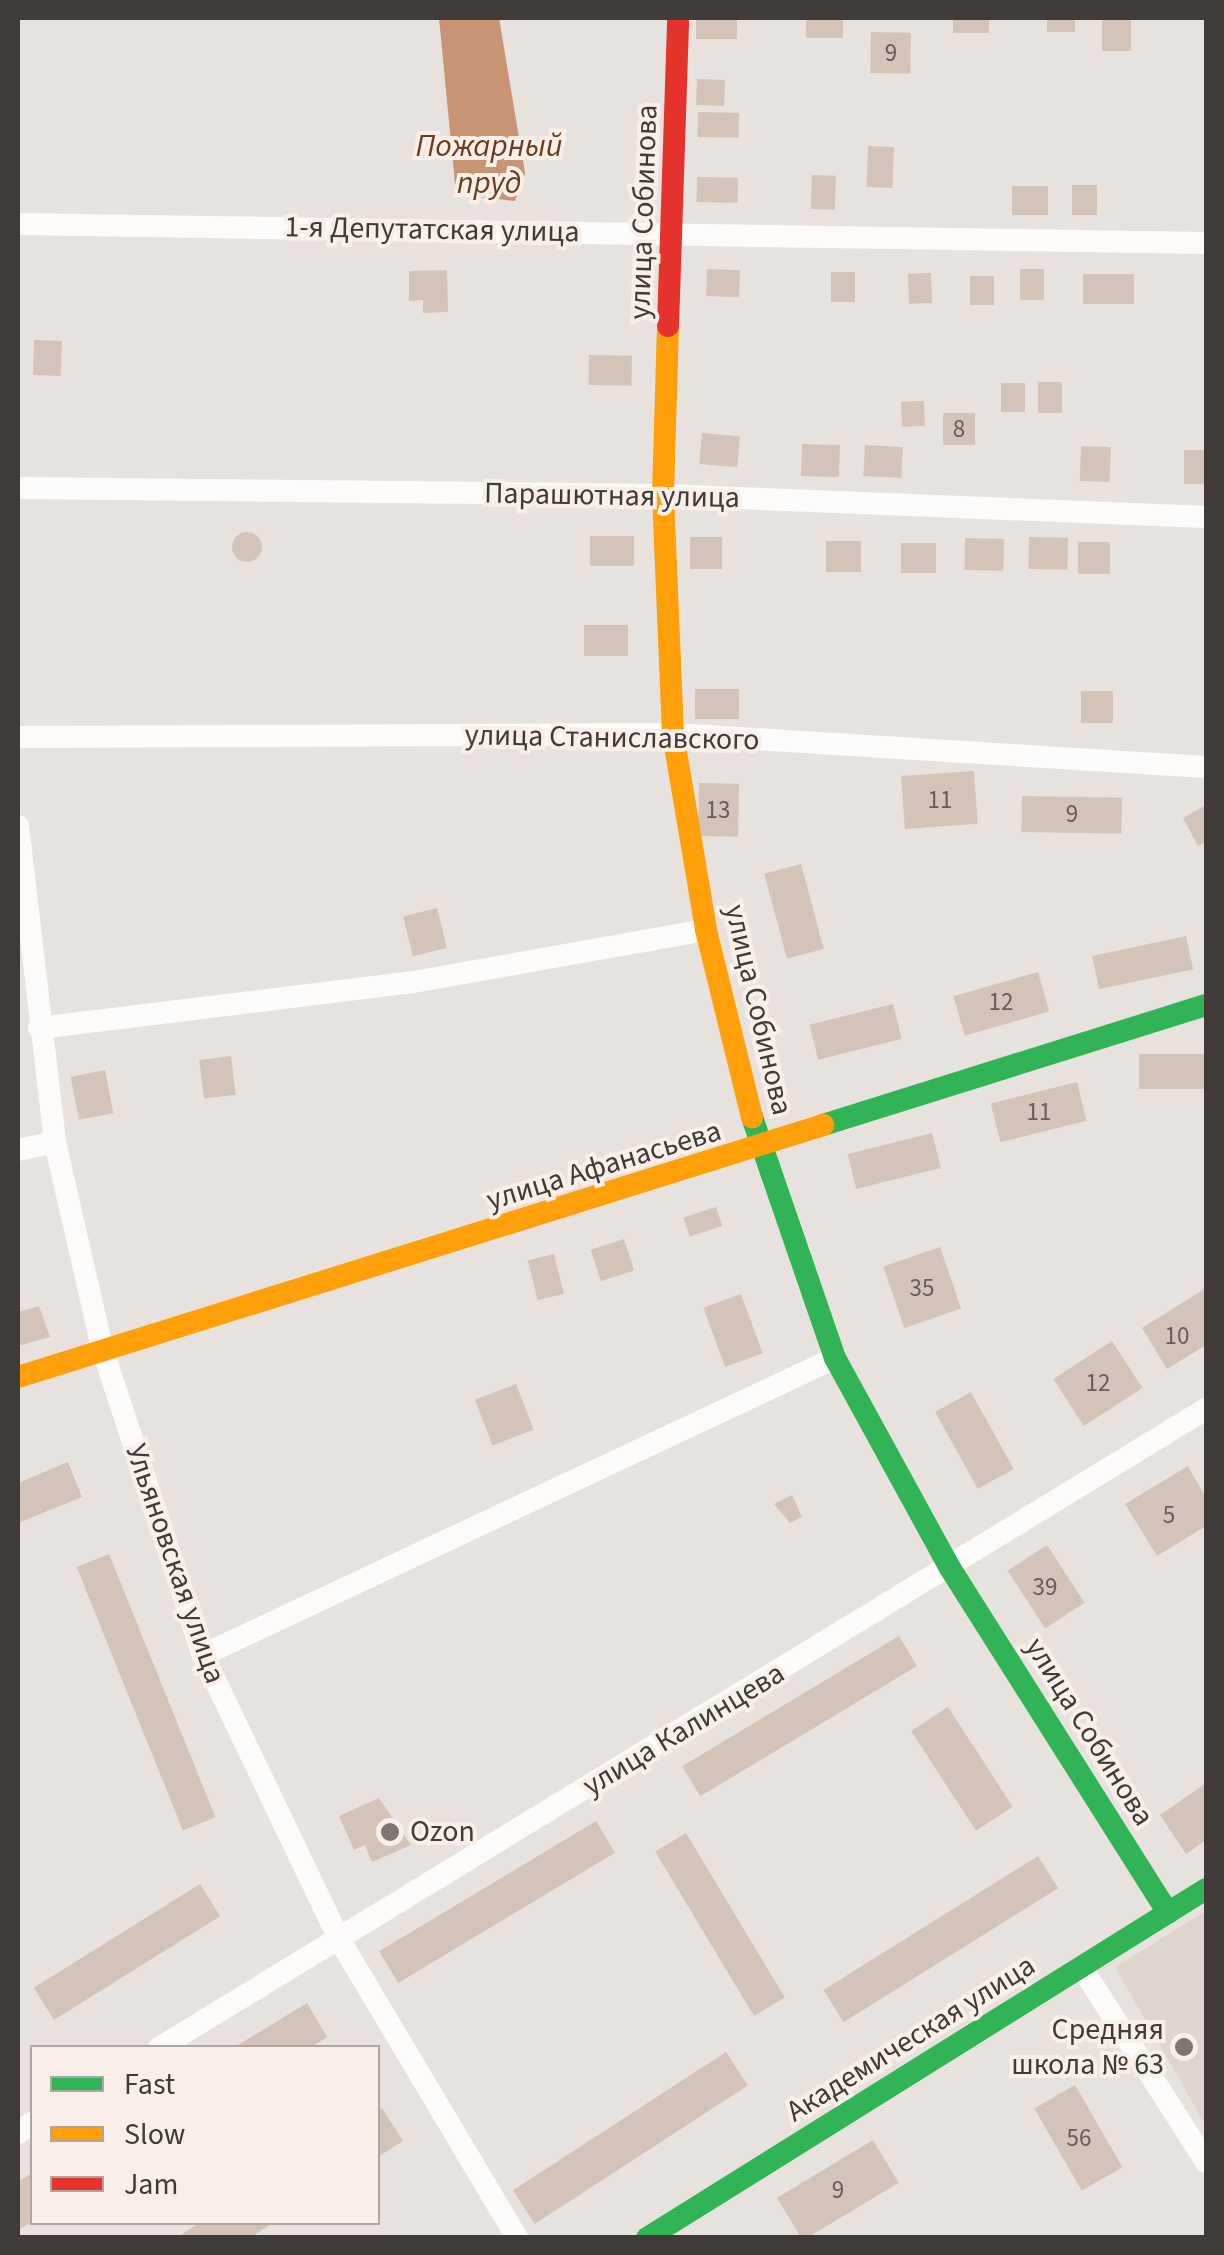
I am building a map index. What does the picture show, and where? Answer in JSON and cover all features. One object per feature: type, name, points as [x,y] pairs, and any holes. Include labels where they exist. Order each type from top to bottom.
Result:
[{"type":"street","name":"улица Собинова","points":[[678,18],[675,233],[663,494],[673,734],[706,930],[760,1150],[835,1358],[950,1568],[1168,1913]]},
{"type":"street","name":"1-я Депутатская улица","points":[[18,224],[1206,243]]},
{"type":"street","name":"Парашютная улица","points":[[18,488],[663,494],[1206,516]]},
{"type":"street","name":"улица Станиславского","points":[[18,736],[673,734],[1206,767]]},
{"type":"street","name":"Ульяновская улица","points":[[18,826],[24,942],[54,1142],[102,1352],[204,1655],[339,1939],[517,2238]]},
{"type":"street","points":[[39,1028],[408,983],[706,930]]},
{"type":"street","name":"улица Афанасьева","points":[[18,1377],[760,1150],[1206,1006]]},
{"type":"street","points":[[18,1150],[54,1142]]},
{"type":"street","points":[[204,1655],[835,1358]]},
{"type":"street","name":"улица Калинцева","points":[[163,2045],[1206,1409]]},
{"type":"street","name":"Академическая улица","points":[[646,2238],[1206,1889]]},
{"type":"street","points":[[1082,1968],[1206,2162]]},
{"type":"shaded area","name":"Средняя школа № 63","points":[[1206,1911],[1206,2126],[1115,1967]]},
{"type":"water","name":"Пожарный пруд","points":[[439,18],[499,18],[525,173],[515,201],[456,194]]},
{"type":"building","points":[[696,18],[737,18],[737,39],[696,39]]},
{"type":"building","points":[[806,18],[843,18],[843,38],[806,38]]},
{"type":"building","points":[[953,18],[989,18],[989,33],[953,33]]},
{"type":"building","points":[[1047,18],[1075,18],[1075,32],[1047,32]]},
{"type":"building","points":[[1102,18],[1131,18],[1131,51],[1102,51]]},
{"type":"building","points":[[871,32],[911,33],[910,74],[870,73]]},
{"type":"building","points":[[697,79],[725,80],[724,106],[696,105]]},
{"type":"building","points":[[698,112],[739,113],[739,138],[698,137]]},
{"type":"building","points":[[868,146],[894,147],[893,188],[867,187]]},
{"type":"building","points":[[812,175],[836,176],[835,210],[811,209]]},
{"type":"building","points":[[697,177],[738,178],[738,203],[697,202]]},
{"type":"building","points":[[1072,185],[1097,185],[1097,215],[1072,215]]},
{"type":"building","points":[[1012,186],[1048,186],[1048,215],[1012,215]]},
{"type":"building","points":[[707,269],[740,270],[739,297],[706,296]]},
{"type":"building","points":[[1020,269],[1044,269],[1044,300],[1020,300]]},
{"type":"building","points":[[447,270],[448,312],[423,313],[423,300],[409,301],[409,271]]},
{"type":"building","points":[[831,272],[855,272],[855,302],[831,302]]},
{"type":"building","points":[[931,273],[932,303],[909,304],[908,274]]},
{"type":"building","points":[[1083,274],[1134,274],[1134,304],[1083,304]]},
{"type":"building","points":[[970,276],[994,276],[994,305],[970,305]]},
{"type":"building","points":[[34,340],[62,341],[61,376],[33,375]]},
{"type":"building","points":[[589,355],[632,356],[631,386],[588,385]]},
{"type":"building","points":[[1038,382],[1062,382],[1062,413],[1038,413]]},
{"type":"building","points":[[1001,383],[1025,383],[1025,412],[1001,412]]},
{"type":"building","points":[[924,401],[925,426],[902,427],[901,402]]},
{"type":"building","points":[[943,413],[975,413],[975,445],[943,445]]},
{"type":"building","points":[[702,433],[740,436],[737,467],[699,464]]},
{"type":"building","points":[[802,444],[840,445],[839,477],[801,476]]},
{"type":"building","points":[[865,445],[903,447],[901,478],[863,476]]},
{"type":"building","points":[[1081,446],[1111,447],[1110,482],[1080,481]]},
{"type":"building","points":[[1184,450],[1206,450],[1206,484],[1184,484]]},
{"type":"building","points":[[247,532],[261,541],[262,547],[253,561],[247,562],[233,553],[232,547],[241,533]]},
{"type":"building","points":[[590,536],[634,536],[634,566],[590,566]]},
{"type":"building","points":[[690,537],[722,537],[722,569],[690,569]]},
{"type":"building","points":[[1029,537],[1068,538],[1067,570],[1028,569]]},
{"type":"building","points":[[965,538],[1004,539],[1003,571],[964,570]]},
{"type":"building","points":[[826,541],[861,541],[861,572],[826,572]]},
{"type":"building","points":[[1078,542],[1110,542],[1110,574],[1078,574]]},
{"type":"building","points":[[901,543],[936,543],[936,573],[901,573]]},
{"type":"building","points":[[584,625],[628,625],[628,656],[584,656]]},
{"type":"building","points":[[695,689],[739,689],[739,719],[695,719]]},
{"type":"building","points":[[1081,691],[1113,691],[1113,723],[1081,723]]},
{"type":"building","points":[[974,771],[978,824],[905,829],[901,776]]},
{"type":"building","points":[[699,783],[739,784],[738,837],[698,836]]},
{"type":"building","points":[[1022,796],[1122,798],[1121,834],[1021,832]]},
{"type":"building","points":[[1206,805],[1206,842],[1198,846],[1183,818]]},
{"type":"building","points":[[801,864],[824,949],[787,959],[764,874]]},
{"type":"building","points":[[437,908],[447,948],[413,956],[403,916]]},
{"type":"building","points":[[1186,936],[1193,969],[1099,989],[1092,956]]},
{"type":"building","points":[[1038,972],[1049,1011],[965,1036],[953,996]]},
{"type":"building","points":[[893,1004],[902,1039],[818,1060],[810,1025]]},
{"type":"building","points":[[1139,1054],[1206,1054],[1206,1089],[1139,1089]]},
{"type":"building","points":[[231,1056],[236,1095],[204,1099],[199,1060]]},
{"type":"building","points":[[105,1070],[113,1113],[79,1120],[71,1077]]},
{"type":"building","points":[[1077,1082],[1087,1121],[1000,1142],[991,1104]]},
{"type":"building","points":[[932,1133],[941,1168],[856,1189],[848,1154]]},
{"type":"building","points":[[716,1207],[722,1226],[690,1237],[684,1218]]},
{"type":"building","points":[[624,1239],[634,1270],[601,1281],[591,1250]]},
{"type":"building","points":[[940,1247],[961,1308],[904,1328],[883,1267]]},
{"type":"building","points":[[554,1254],[564,1294],[538,1300],[528,1261]]},
{"type":"building","points":[[1206,1288],[1206,1345],[1167,1369],[1142,1328]]},
{"type":"building","points":[[741,1294],[763,1353],[725,1367],[703,1308]]},
{"type":"building","points":[[39,1306],[50,1337],[18,1346],[18,1312]]},
{"type":"building","points":[[1112,1341],[1142,1388],[1084,1426],[1053,1379]]},
{"type":"building","points":[[516,1384],[534,1430],[492,1446],[475,1400]]},
{"type":"building","points":[[971,1392],[1014,1469],[978,1489],[935,1412]]},
{"type":"building","points":[[68,1462],[82,1497],[18,1523],[18,1483]]},
{"type":"building","points":[[1188,1466],[1206,1498],[1206,1526],[1157,1556],[1125,1504]]},
{"type":"building","points":[[792,1495],[802,1517],[790,1523],[774,1504]]},
{"type":"building","points":[[1047,1545],[1085,1603],[1045,1628],[1008,1571]]},
{"type":"building","points":[[109,1554],[215,1817],[183,1830],[77,1567]]},
{"type":"building","points":[[899,1636],[917,1666],[700,1796],[682,1766]]},
{"type":"building","points":[[948,1707],[1013,1807],[976,1831],[911,1731]]},
{"type":"building","points":[[1206,1783],[1206,1840],[1186,1854],[1160,1815]]},
{"type":"building","points":[[379,1798],[411,1845],[372,1862],[365,1845],[354,1850],[339,1816]]},
{"type":"building","points":[[596,1821],[615,1853],[398,1983],[379,1951]]},
{"type":"building","points":[[686,1833],[785,1998],[754,2016],[655,1852]]},
{"type":"building","points":[[1038,1856],[1058,1888],[844,2022],[823,1990]]},
{"type":"building","points":[[200,1884],[220,1916],[54,2020],[34,1988]]},
{"type":"building","points":[[307,2003],[327,2037],[315,2045],[238,2045]]},
{"type":"building","points":[[726,2052],[748,2086],[535,2224],[513,2190]]},
{"type":"building","points":[[1075,2085],[1122,2167],[1082,2191],[1034,2108]]},
{"type":"building","points":[[380,2110],[403,2141],[380,2156]]},
{"type":"building","points":[[873,2140],[899,2183],[807,2238],[801,2238],[777,2198]]},
{"type":"building","points":[[30,2174],[30,2223],[18,2230],[18,2182]]},
{"type":"building","points":[[196,2225],[270,2225],[250,2238],[177,2238]]},
{"type":"traffic: fast","points":[[823,1125],[1206,1005]]},
{"type":"traffic: fast","points":[[752,1117],[835,1358],[950,1568],[1168,1913]]},
{"type":"traffic: fast","points":[[647,2238],[1206,1889]]},
{"type":"traffic: slow","points":[[668,326],[663,495],[673,734],[706,930],[752,1117]]},
{"type":"traffic: slow","points":[[18,1377],[823,1125]]},
{"type":"traffic: jam","points":[[668,326],[678,18]]},
{"type":"place","name":"Ozon","points":[[390,1832]]},
{"type":"place","name":"Средняя школа № 63","points":[[1184,2047]]}]
